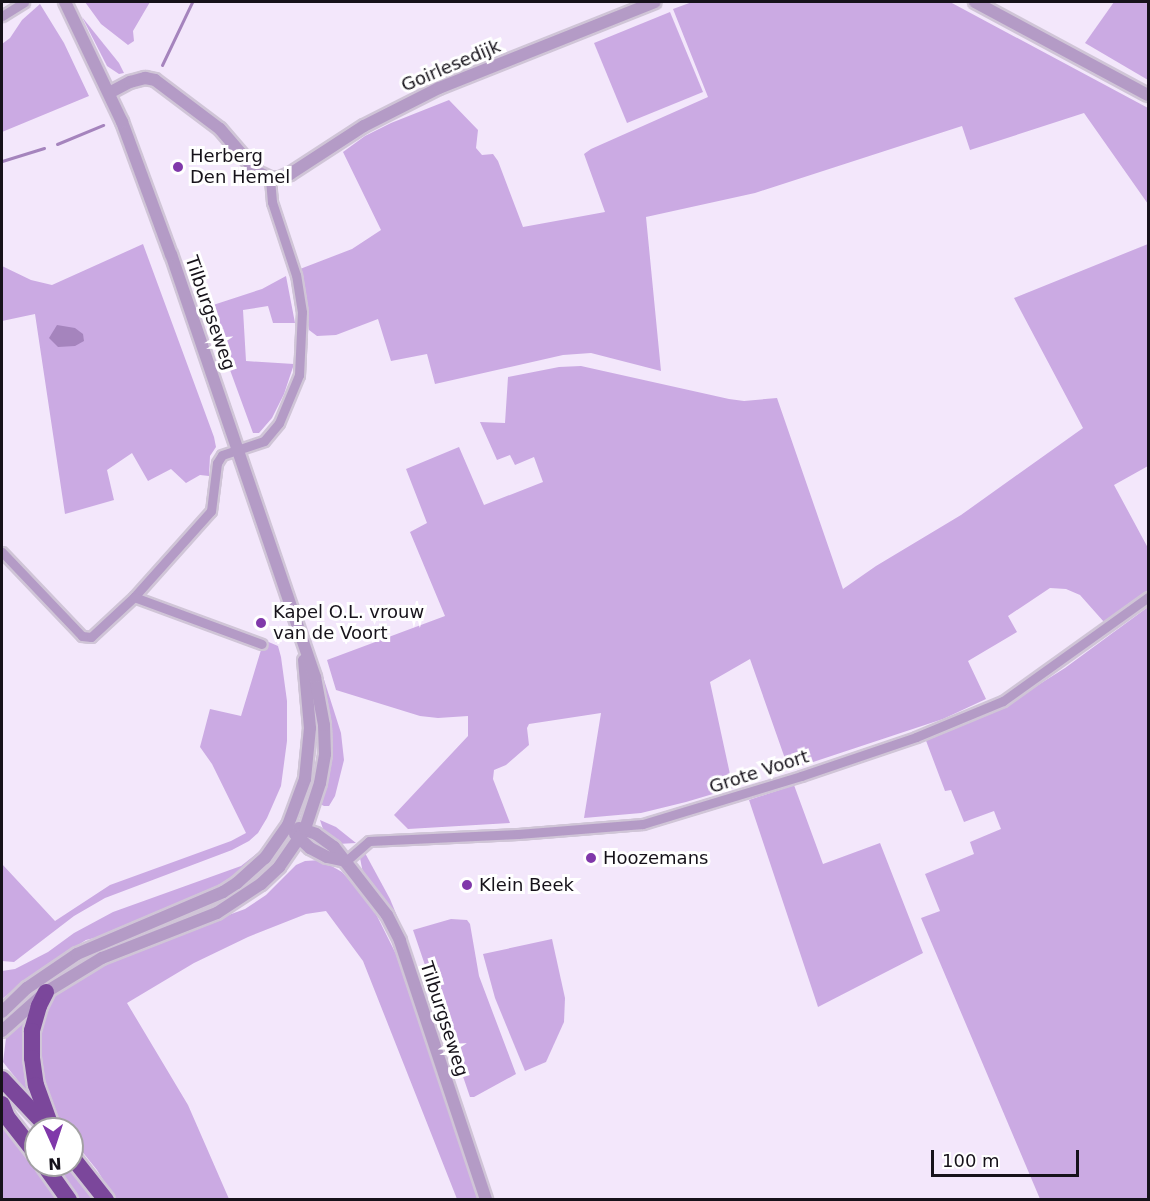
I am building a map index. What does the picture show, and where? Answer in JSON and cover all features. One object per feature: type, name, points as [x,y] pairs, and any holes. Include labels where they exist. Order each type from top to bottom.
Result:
[{"type":"highway","points":[[46,992],[39,1006],[32,1031],[32,1058],[36,1085],[47,1117]]},
{"type":"highway","points":[[2,1068],[20,1091],[23,1100]]},
{"type":"highway","points":[[2,1079],[14,1095],[23,1100],[39,1117]]},
{"type":"highway","points":[[3,1111],[24,1138]]},
{"type":"highway","points":[[84,1172],[106,1200]]},
{"type":"highway","points":[[53,1177],[69,1200]]},
{"type":"street","points":[[2,16],[24,2]]},
{"type":"street","name":"Tilburgseweg","points":[[2,1031],[46,992],[102,958],[217,913],[248,895],[279,867],[302,834],[320,783],[325,754],[320,697],[171,255],[109,93],[65,2]]},
{"type":"street","name":"Goirlesedijk","points":[[270,178],[290,174],[364,126],[439,88],[655,2]]},
{"type":"street","points":[[975,2],[1149,95]]},
{"type":"street","points":[[2,552],[82,636],[91,637],[134,597],[211,511],[217,463],[222,455],[264,441],[279,423],[293,393],[301,356],[302,312],[296,275],[272,202],[270,178],[257,172],[220,129],[155,80],[145,78],[130,82],[109,93]]},
{"type":"street","points":[[134,597],[262,644]]},
{"type":"street","name":"Grote Voort","points":[[346,861],[369,841],[518,834],[643,824],[801,776],[916,737],[1003,701],[1149,597]]},
{"type":"street","name":"Tilburgseweg","points":[[2,1012],[27,988],[67,960],[94,945],[177,912],[237,883],[265,858],[288,825],[305,779],[310,752],[309,698],[303,644]]},
{"type":"street","points":[[288,825],[302,834],[327,857],[346,861]]},
{"type":"street","name":"Tilburgseweg","points":[[346,861],[387,915],[400,941],[486,1200]]},
{"type":"street","name":"Tilburgseweg","points":[[2,1003],[15,992],[27,988]]},
{"type":"shaded area","points":[[85,2],[150,2],[133,31],[134,41],[128,45],[101,24]]},
{"type":"shaded area","points":[[692,2],[950,2],[1148,108],[1148,204],[1084,113],[970,150],[962,126],[755,193],[646,217],[661,371],[591,353],[563,355],[435,384],[427,354],[391,361],[378,319],[336,335],[317,336],[309,330],[300,269],[352,249],[381,230],[343,152],[365,136],[391,123],[449,100],[478,130],[476,148],[482,155],[493,154],[498,161],[523,227],[605,212],[584,154],[708,97],[673,9]]},
{"type":"shaded area","points":[[1114,2],[1148,2],[1148,80],[1085,43]]},
{"type":"shaded area","points":[[40,4],[64,43],[89,96],[2,132],[2,44],[10,38],[22,20]]},
{"type":"shaded area","points":[[670,12],[703,92],[627,123],[594,43]]},
{"type":"shaded area","points":[[82,17],[119,63],[124,73],[119,74],[107,66]]},
{"type":"shaded area","points":[[143,244],[214,437],[216,447],[210,456],[209,476],[200,475],[186,483],[171,469],[148,481],[132,453],[107,470],[114,500],[65,514],[35,314],[2,321],[2,266],[31,280],[52,285]]},
{"type":"shaded area","points":[[1148,244],[1148,466],[1114,485],[1148,548],[1148,590],[1104,622],[1080,595],[1066,589],[1050,588],[1008,616],[1017,632],[968,661],[986,699],[943,719],[789,770],[750,659],[710,682],[733,788],[641,813],[584,818],[601,713],[529,724],[527,728],[529,745],[506,765],[494,770],[493,779],[510,823],[408,829],[394,815],[468,736],[468,716],[438,718],[420,716],[336,690],[327,660],[445,616],[410,532],[427,523],[406,469],[459,447],[484,505],[543,482],[534,457],[515,465],[510,455],[497,460],[480,422],[505,423],[508,377],[559,367],[581,366],[729,399],[744,401],[777,398],[843,589],[876,566],[961,515],[1083,428],[1014,298]]},
{"type":"shaded area","points":[[286,276],[295,323],[273,323],[268,306],[243,310],[246,361],[294,364],[284,394],[272,418],[259,433],[253,433],[207,307],[262,289]]},
{"type":"shaded area","points":[[57,325],[75,328],[83,334],[84,341],[75,346],[58,347],[49,338]]},
{"type":"shaded area","points":[[1148,607],[1148,1199],[1040,1199],[921,918],[940,911],[925,874],[974,854],[970,842],[1001,829],[994,811],[964,822],[951,790],[945,791],[925,738],[981,717],[1016,699],[1065,668]]},
{"type":"shaded area","points":[[264,640],[278,646],[281,657],[287,701],[287,741],[281,786],[258,833],[232,850],[105,898],[74,916],[14,962],[2,961],[2,864],[55,921],[110,885],[231,841],[246,833],[212,764],[200,747],[210,709],[241,716]]},
{"type":"shaded area","points":[[320,667],[341,733],[344,760],[335,796],[329,806],[320,804],[329,742]]},
{"type":"shaded area","points":[[794,785],[823,864],[880,843],[923,953],[818,1007],[749,800]]},
{"type":"shaded area","points":[[320,820],[336,827],[356,843],[338,844],[325,835]]},
{"type":"shaded area","points":[[282,823],[262,855],[236,880],[116,933],[86,940],[44,967],[2,999],[2,971],[15,969],[48,952],[74,933],[113,912],[241,866],[260,851]]},
{"type":"shaded area","points":[[365,853],[390,899],[402,928],[363,873],[360,858]]},
{"type":"shaded area","points":[[321,860],[342,872],[363,895],[376,914],[396,954],[478,1199],[457,1199],[363,961],[326,911],[306,914],[248,937],[194,963],[127,1003],[188,1105],[229,1199],[115,1199],[84,1154],[84,1117],[56,1117],[52,1112],[36,1059],[42,1008],[62,987],[103,961],[245,909],[266,895],[296,865],[305,861]]},
{"type":"shaded area","points":[[451,919],[467,920],[470,924],[479,976],[516,1074],[474,1097],[470,1097],[413,930]]},
{"type":"shaded area","points":[[552,939],[565,998],[564,1022],[546,1062],[525,1071],[495,998],[483,954]]},
{"type":"shaded area","points":[[34,1007],[46,1116],[3,1062],[7,1030]]},
{"type":"shaded area","points":[[2,1120],[24,1149],[24,1177],[46,1177],[64,1199],[2,1199]]},
{"type":"shaded area","points":[[63,1177],[79,1177],[98,1199],[80,1199]]},
{"type":"waterway","points":[[162,65],[192,2]]},
{"type":"waterway","points":[[57,144],[103,125]]},
{"type":"waterway","points":[[2,161],[44,148]]},
{"type":"place","name":"Herberg Den Hemel","points":[[178,167]]},
{"type":"place","name":"Kapel O.L. vrouw van de Voort","points":[[261,623]]},
{"type":"place","name":"Hoozemans","points":[[591,858]]},
{"type":"place","name":"Klein Beek","points":[[467,885]]}]
